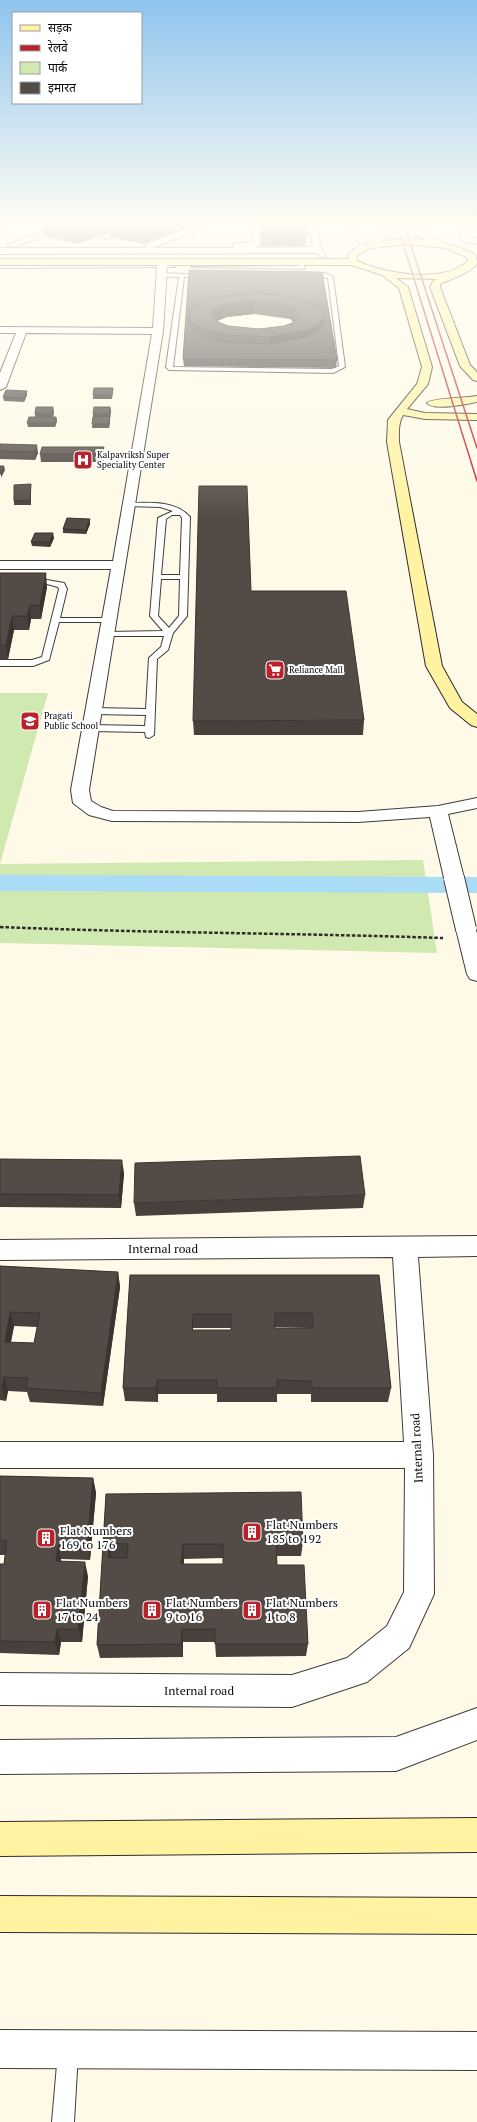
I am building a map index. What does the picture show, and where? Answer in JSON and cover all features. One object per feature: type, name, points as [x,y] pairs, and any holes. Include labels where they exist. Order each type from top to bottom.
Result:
[{"type":"street","points":[[163,320],[158,331],[150,369],[129,505],[80,790],[82,803],[95,811],[112,816],[358,817],[438,811],[477,803]]},
{"type":"street","points":[[413,320],[427,367],[427,374],[415,397],[400,411],[393,422],[393,442],[434,666],[456,705],[477,722]]},
{"type":"street","points":[[448,320],[465,366],[477,378]]},
{"type":"street","points":[[0,330],[158,331]]},
{"type":"street","points":[[0,387],[22,330]]},
{"type":"street","points":[[415,397],[428,403],[437,404],[463,402],[477,398]]},
{"type":"street","points":[[400,411],[425,416],[477,417]]},
{"type":"street","points":[[0,564],[119,565]]},
{"type":"street","points":[[438,811],[477,974]]},
{"type":"street","points":[[405,1247],[477,1246]]},
{"type":"street","name":"Internal road","points":[[0,1250],[405,1247],[419,1456],[420,1529],[419,1594],[398,1637],[356,1671],[292,1691],[0,1689]]},
{"type":"street","points":[[0,1455],[419,1456]]},
{"type":"street","points":[[0,1757],[396,1754],[477,1724]]},
{"type":"street","points":[[0,1839],[477,1835]]},
{"type":"street","points":[[0,1914],[477,1916]]},
{"type":"street","points":[[0,2049],[477,2051]]},
{"type":"lane","points":[[170,320],[169,367],[171,369]]},
{"type":"lane","points":[[150,369],[333,371],[342,367],[336,320]]},
{"type":"lane","points":[[90,728],[149,732],[153,658],[165,648],[169,633],[183,616],[186,517],[183,513],[171,507],[129,505]]},
{"type":"lane","points":[[169,633],[154,616],[162,518],[171,513],[183,513]]},
{"type":"lane","points":[[157,577],[185,577]]},
{"type":"lane","points":[[0,582],[47,582],[61,585],[63,589],[46,658],[33,663],[0,663]]},
{"type":"lane","points":[[55,620],[147,633],[169,633]]},
{"type":"lane","points":[[93,711],[150,712]]},
{"type":"lane","points":[[63,2122],[68,2049]]},
{"type":"path","points":[[0,927],[134,932],[294,933],[448,938]]},
{"type":"green space","points":[[0,693],[48,693],[0,864]]},
{"type":"green space","points":[[423,860],[437,953],[0,943],[0,864]]},
{"type":"building","points":[[186,320],[188,320],[188,323],[194,331],[207,337],[226,342],[270,344],[307,337],[319,331],[324,324],[324,320],[330,320],[337,360],[183,359]]},
{"type":"building","points":[[191,320],[216,320],[228,326],[259,329],[284,326],[293,323],[296,320],[322,320],[319,324],[308,330],[270,337],[226,335],[207,330],[194,324]]},
{"type":"building","points":[[94,388],[113,388],[112,395],[93,395]]},
{"type":"building","points":[[6,390],[27,391],[24,398],[3,397]]},
{"type":"building","points":[[36,407],[53,407],[52,414],[35,414]]},
{"type":"building","points":[[94,407],[110,407],[109,414],[93,414]]},
{"type":"building","points":[[110,416],[109,424],[92,424],[93,417]]},
{"type":"building","points":[[29,417],[56,417],[55,423],[27,423]]},
{"type":"building","points":[[0,444],[37,445],[34,452],[0,451]]},
{"type":"building","points":[[42,447],[104,447],[102,454],[40,454]]},
{"type":"building","points":[[0,466],[4,466],[1,474],[0,474]]},
{"type":"building","points":[[31,484],[30,500],[14,501],[14,485]]},
{"type":"building","name":"Reliance Mall","points":[[199,486],[247,486],[251,591],[346,591],[364,720],[193,721]]},
{"type":"building","points":[[67,518],[90,519],[86,530],[63,529]]},
{"type":"building","points":[[35,533],[53,533],[50,542],[31,542]]},
{"type":"building","points":[[0,573],[46,573],[40,605],[30,605],[27,616],[12,616],[6,645],[0,645]]},
{"type":"building","points":[[360,1156],[365,1195],[134,1203],[135,1163]]},
{"type":"building","points":[[0,1159],[122,1160],[119,1195],[0,1194]]},
{"type":"building","points":[[0,1266],[118,1272],[101,1393],[26,1388],[28,1378],[4,1377],[2,1387],[0,1387]],"holes":[[[10,1312],[40,1313],[34,1343],[5,1342]]]},
{"type":"building","points":[[130,1275],[379,1275],[391,1388],[312,1388],[312,1381],[277,1380],[277,1388],[217,1388],[217,1380],[157,1380],[156,1388],[123,1388]],"holes":[[[275,1313],[312,1313],[313,1328],[275,1328]],[[193,1314],[231,1314],[231,1330],[192,1330]]]},
{"type":"building","points":[[0,1476],[93,1478],[87,1545],[58,1545],[56,1561],[85,1562],[78,1629],[57,1629],[55,1642],[0,1641],[0,1564],[4,1564],[7,1541],[0,1540]]},
{"type":"building","points":[[301,1492],[303,1542],[276,1542],[277,1565],[304,1565],[308,1644],[215,1644],[215,1629],[182,1629],[181,1644],[97,1645],[106,1494]],"holes":[[[109,1543],[128,1544],[127,1558],[108,1558]],[[183,1544],[223,1544],[223,1564],[181,1564]]]},
{"type":"waterway","points":[[0,883],[477,885]]},
{"type":"railway","points":[[427,320],[477,481]]},
{"type":"railway","points":[[435,320],[477,448]]},
{"type":"place","name":"Kalpavriksh Super Speciality Center","points":[[83,460]]},
{"type":"place","name":"Reliance Mall","points":[[275,670]]},
{"type":"place","name":"Pragati Public School","points":[[30,721]]},
{"type":"place","name":"Flat Numbers 185 to 192","points":[[252,1532]]},
{"type":"place","name":"Flat Numbers 169 to 176","points":[[46,1538]]},
{"type":"place","name":"Flat Numbers 17 to 24","points":[[42,1610]]},
{"type":"place","name":"Flat Numbers 9 to 16","points":[[152,1610]]},
{"type":"place","name":"Flat Numbers 1 to 8","points":[[252,1610]]}]
